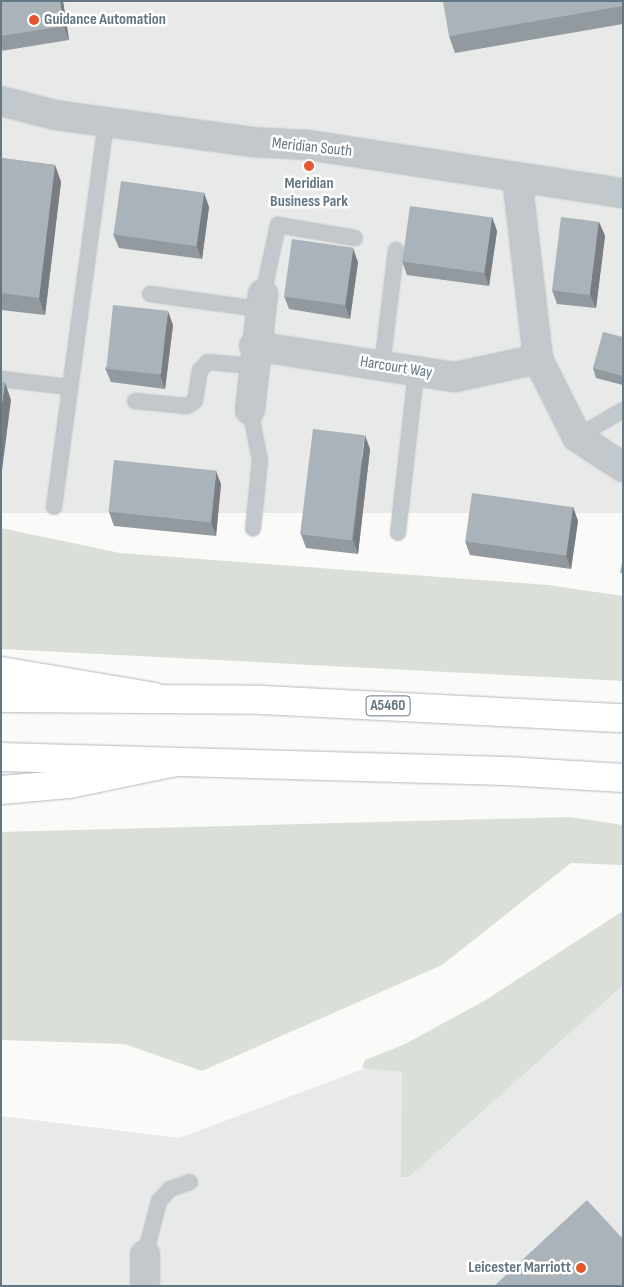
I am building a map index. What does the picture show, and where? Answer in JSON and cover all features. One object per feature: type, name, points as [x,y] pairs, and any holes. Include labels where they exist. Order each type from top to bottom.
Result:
[{"type":"highway","points":[[1,671],[154,697]]},
{"type":"highway","name":"A5460","points":[[1,698],[154,697],[623,718]]},
{"type":"highway","points":[[1,757],[506,770],[623,778]]},
{"type":"highway","points":[[1,790],[69,784],[176,762]]},
{"type":"street","name":"Meridian South","points":[[1,101],[106,121],[623,193]]},
{"type":"street","points":[[517,177],[538,358],[577,437],[623,468]]},
{"type":"street","points":[[250,410],[253,356],[262,302]]},
{"type":"street","name":"Harcourt Way","points":[[253,356],[382,366],[416,373],[455,377],[538,358]]},
{"type":"street","points":[[145,1286],[146,1255]]},
{"type":"lane","points":[[54,507],[106,121]]},
{"type":"lane","points":[[150,294],[262,302],[278,225],[355,238]]},
{"type":"lane","points":[[382,366],[396,250]]},
{"type":"lane","points":[[135,401],[187,406],[196,401],[200,370],[208,362],[253,356]]},
{"type":"lane","points":[[398,533],[416,373]]},
{"type":"lane","points":[[1,379],[70,387]]},
{"type":"lane","points":[[250,410],[260,460],[253,529]]},
{"type":"lane","points":[[577,437],[623,410]]},
{"type":"lane","points":[[146,1255],[159,1201],[170,1189],[190,1182]]},
{"type":"shaded area","points":[[1,1],[623,1],[623,513],[1,513]]},
{"type":"shaded area","points":[[1,528],[120,553],[548,585],[623,596],[623,681],[1,649]]},
{"type":"shaded area","points":[[570,817],[623,825],[623,865],[571,863],[442,965],[202,1071],[124,1044],[1,1040],[1,832]]},
{"type":"shaded area","points":[[623,911],[623,985],[409,1177],[401,1177],[402,1072],[362,1068],[365,1060],[403,1045],[484,1001]]},
{"type":"shaded area","points":[[623,950],[623,1286],[1,1286],[1,1116],[179,1138],[390,1059]]},
{"type":"building","name":"Guidance Automation","points":[[1,1],[60,1],[64,26],[1,36]]},
{"type":"building","points":[[443,1],[623,1],[623,6],[449,36]]},
{"type":"building","points":[[1,158],[55,165],[39,298],[1,293]]},
{"type":"building","points":[[121,181],[204,193],[197,246],[113,234]]},
{"type":"building","points":[[410,206],[492,218],[484,273],[402,261]]},
{"type":"building","points":[[561,217],[599,222],[590,295],[552,290]]},
{"type":"building","points":[[292,239],[353,248],[345,305],[284,296]]},
{"type":"building","points":[[113,305],[168,311],[161,374],[106,369]]},
{"type":"building","points":[[603,332],[623,337],[623,376],[593,368]]},
{"type":"building","points":[[1,382],[5,382],[1,410]]},
{"type":"building","points":[[313,429],[365,435],[352,541],[300,534]]},
{"type":"building","points":[[114,460],[216,471],[211,522],[109,512]]},
{"type":"building","points":[[472,493],[573,507],[566,556],[465,542]]},
{"type":"building","points":[[623,558],[623,573],[620,573]]},
{"type":"building","name":"Leicester Marriott","points":[[587,1200],[623,1239],[623,1286],[494,1286]]},
{"type":"place","name":"Guidance Automation","points":[[34,20]]},
{"type":"place","name":"Meridian Business Park","points":[[309,166]]},
{"type":"place","name":"Leicester Marriott","points":[[581,1268]]}]
